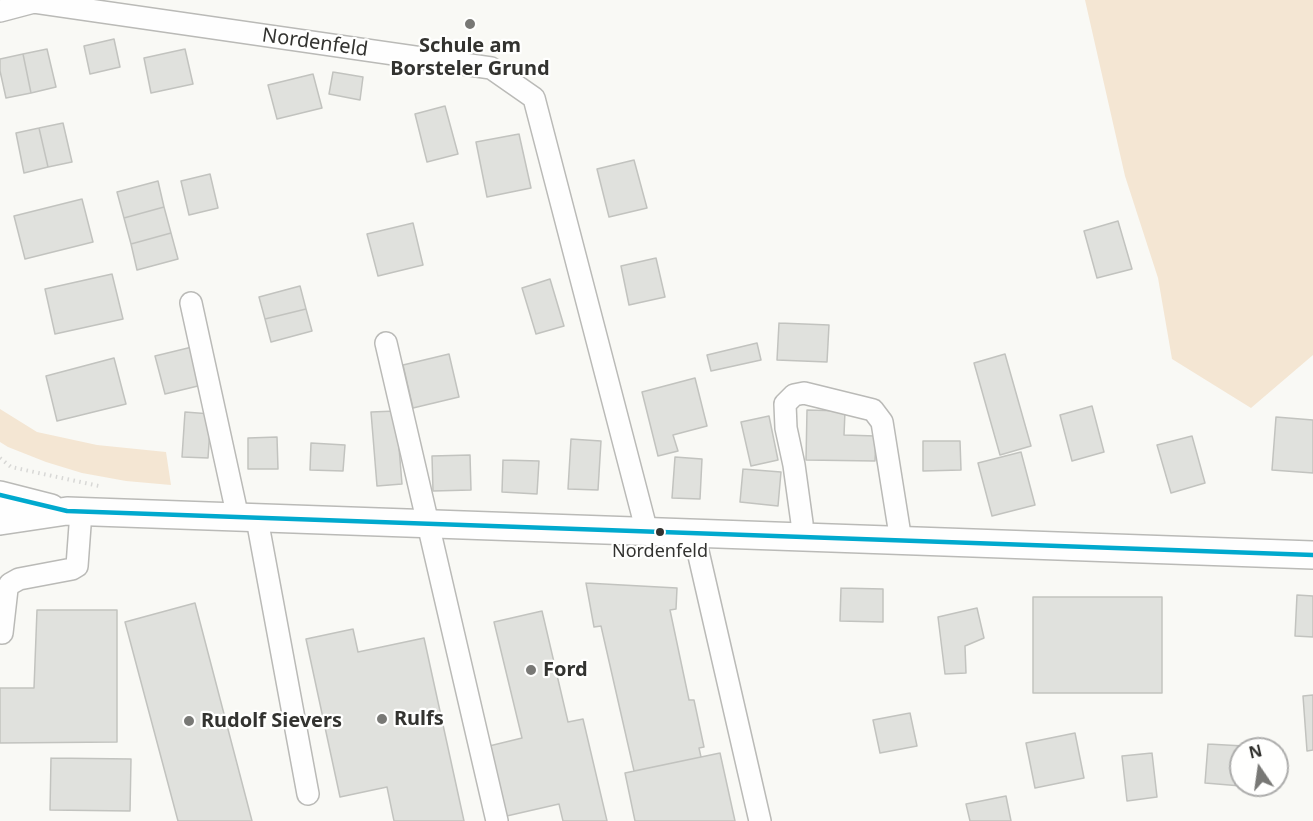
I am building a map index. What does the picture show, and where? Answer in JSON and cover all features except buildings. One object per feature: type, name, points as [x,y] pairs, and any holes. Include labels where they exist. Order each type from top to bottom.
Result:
[{"type":"main road","points":[[0,495],[74,512]]},
{"type":"main road","points":[[0,521],[74,512],[1313,555]]},
{"type":"street","name":"Nordenfeld","points":[[0,10],[34,2],[491,68],[534,98],[647,532]]},
{"type":"street","points":[[191,303],[248,518],[308,794]]},
{"type":"street","points":[[386,343],[497,821]]},
{"type":"street","points":[[801,537],[802,523],[786,428],[785,404],[794,396],[804,393],[873,410],[882,422],[901,541]]},
{"type":"street","points":[[2,633],[7,589],[10,584],[19,579],[72,569],[77,566],[74,512]]},
{"type":"street","points":[[694,534],[760,821]]},
{"type":"path","points":[[0,458],[11,467]]},
{"type":"shaded area","points":[[1085,0],[1313,0],[1313,355],[1251,408],[1172,359],[1158,278],[1125,176]]},
{"type":"shaded area","points":[[0,409],[37,432],[97,445],[166,452],[171,485],[126,481],[82,473],[8,447],[0,442]]},
{"type":"transit line","points":[[0,495],[67,511],[1313,555]]},
{"type":"place","name":"Schule am Borsteler Grund","points":[[470,24]]},
{"type":"place","name":"Nordenfeld","points":[[660,532]]},
{"type":"place","name":"Ford","points":[[531,670]]},
{"type":"place","name":"Rulfs","points":[[382,719]]},
{"type":"place","name":"Rudolf Sievers","points":[[189,721]]}]
